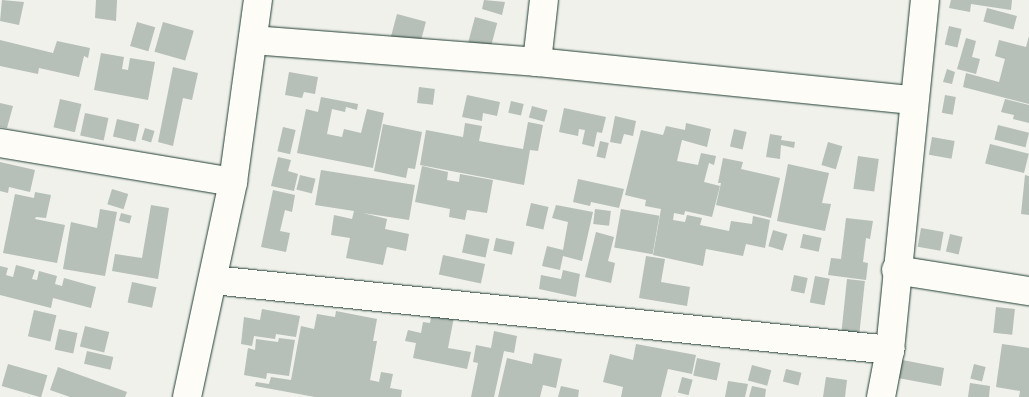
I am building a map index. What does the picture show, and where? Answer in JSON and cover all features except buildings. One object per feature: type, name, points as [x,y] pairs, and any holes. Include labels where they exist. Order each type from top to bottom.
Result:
[{"type":"street","points":[[187,397],[233,182],[258,0]]},
{"type":"street","points":[[537,62],[544,0]]},
{"type":"street","points":[[881,397],[890,350],[896,270],[924,0]]},
{"type":"street","points":[[252,40],[537,62],[913,100]]},
{"type":"street","points":[[0,143],[233,182]]},
{"type":"street","points":[[896,270],[1029,291]]},
{"type":"street","points":[[213,280],[890,350]]}]
